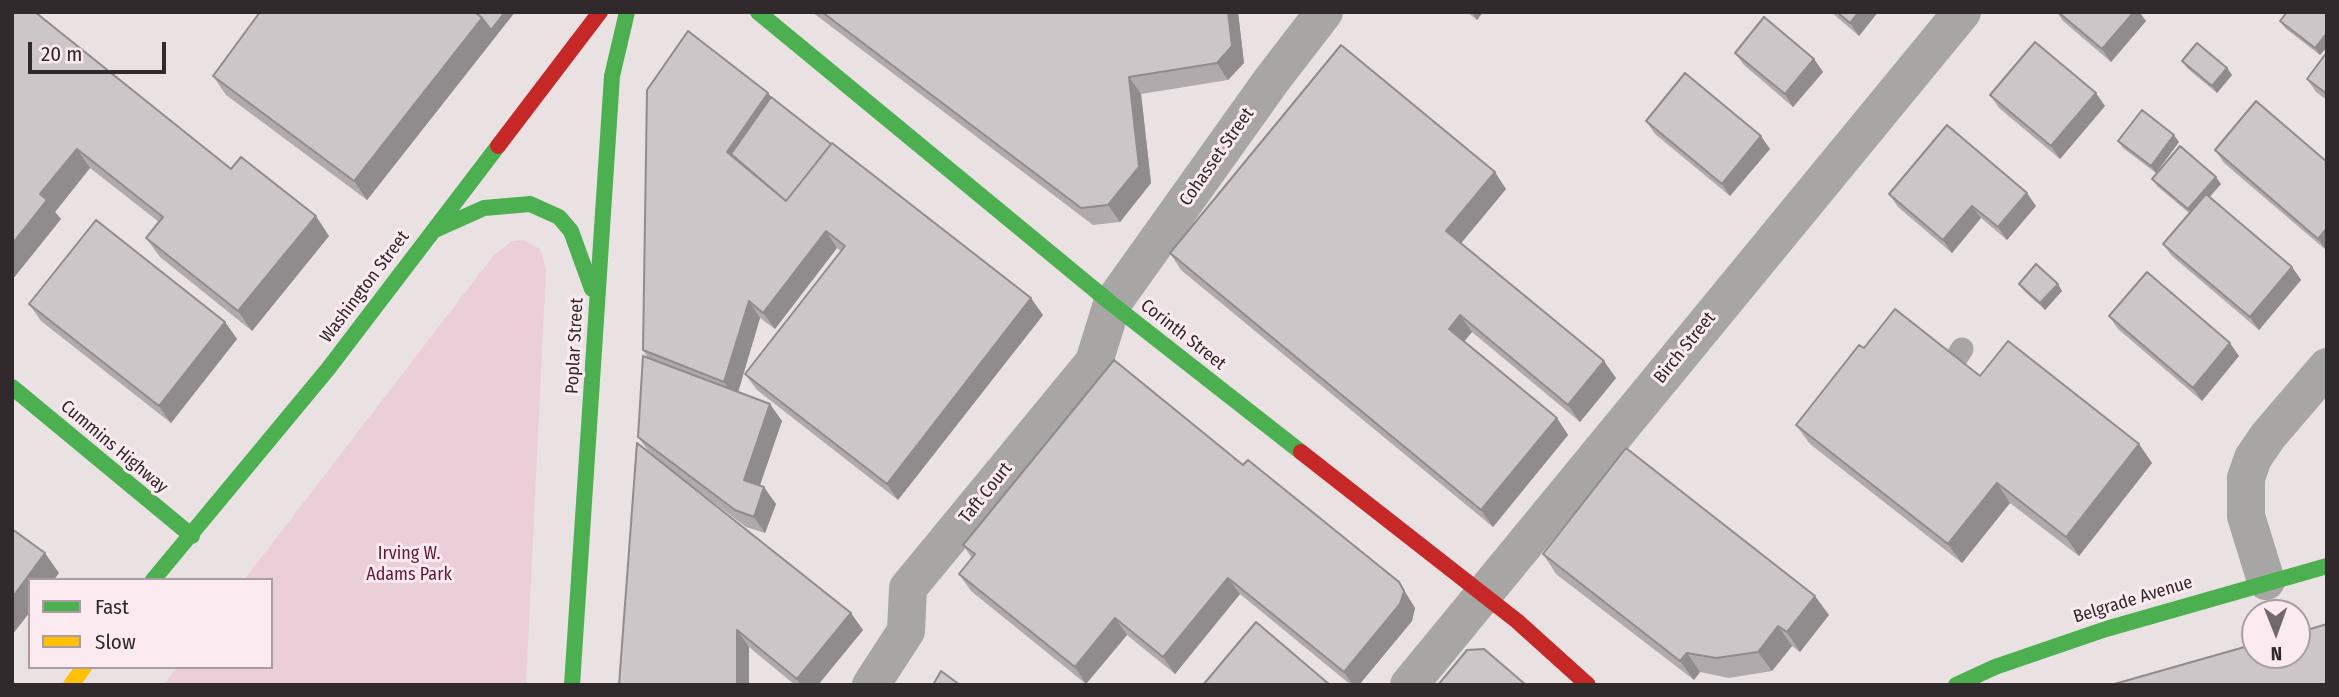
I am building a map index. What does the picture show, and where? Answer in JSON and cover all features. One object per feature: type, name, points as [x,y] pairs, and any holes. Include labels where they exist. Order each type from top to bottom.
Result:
[{"type":"main road","name":"Washington Street","points":[[155,578],[327,369],[600,12]]},
{"type":"main road","name":"Poplar Street","points":[[572,685],[612,76],[627,12]]},
{"type":"main road","name":"Corinth Street","points":[[758,12],[1112,304],[1484,595],[1588,685]]},
{"type":"main road","points":[[430,233],[484,208],[530,204],[559,217],[571,231],[597,305]]},
{"type":"main road","name":"Cummins Highway","points":[[12,387],[192,536]]},
{"type":"main road","name":"Belgrade Avenue","points":[[1956,685],[2048,647],[2266,581],[2327,566]]},
{"type":"main road","points":[[71,685],[83,669]]},
{"type":"street","name":"Cohasset Street","points":[[1112,304],[1324,12]]},
{"type":"street","name":"Birch Street","points":[[1409,685],[1962,12]]},
{"type":"street","name":"Taft Court","points":[[871,685],[906,631],[908,588],[1094,362],[1112,304]]},
{"type":"street","points":[[2266,581],[2246,516],[2246,478],[2253,458],[2268,436],[2327,367]]},
{"type":"green space","name":"Irving W. Adams Park","points":[[523,240],[540,249],[546,269],[526,685],[163,685],[175,669],[273,669],[273,578],[246,578],[493,256],[512,241]]},
{"type":"building","points":[[12,12],[35,12],[231,169],[241,157],[316,216],[238,311],[146,238],[163,217],[77,149],[40,194],[47,200],[12,244]]},
{"type":"building","points":[[260,12],[475,12],[482,18],[354,181],[213,76]]},
{"type":"building","points":[[475,12],[505,12],[491,30]]},
{"type":"building","points":[[822,12],[1228,12],[1232,46],[1217,63],[1129,77],[1139,167],[1108,205],[1081,208]]},
{"type":"building","points":[[1837,12],[1859,12],[1850,23]]},
{"type":"building","points":[[2058,12],[2134,12],[2102,49]]},
{"type":"building","points":[[2287,12],[2327,12],[2327,33],[2315,48],[2280,21]]},
{"type":"building","points":[[1764,17],[1814,59],[1785,94],[1735,53]]},
{"type":"building","points":[[688,31],[768,93],[727,152],[786,201],[832,143],[1031,298],[887,484],[745,374],[845,246],[826,231],[763,313],[749,301],[724,382],[643,350],[647,90]]},
{"type":"building","points":[[2035,42],[2096,93],[2051,146],[1990,95]]},
{"type":"building","points":[[2197,43],[2227,68],[2212,86],[2182,61]]},
{"type":"building","points":[[1341,45],[1495,172],[1446,231],[1604,361],[1568,405],[1460,315],[1449,329],[1557,418],[1481,510],[1170,253]]},
{"type":"building","points":[[2327,52],[2327,94],[2307,79]]},
{"type":"building","points":[[1685,73],[1761,136],[1722,184],[1646,121]]},
{"type":"building","points":[[771,97],[831,144],[786,201],[731,154]]},
{"type":"building","points":[[2256,101],[2327,162],[2327,228],[2318,239],[2215,150]]},
{"type":"building","points":[[2142,110],[2174,135],[2151,166],[2118,141]]},
{"type":"building","points":[[1947,125],[2027,193],[1998,227],[1972,206],[1943,240],[1889,194]]},
{"type":"building","points":[[2180,146],[2216,177],[2188,209],[2152,179]]},
{"type":"building","points":[[2206,194],[2292,267],[2250,317],[2163,244]]},
{"type":"building","points":[[96,220],[225,322],[159,406],[29,304]]},
{"type":"building","points":[[2036,264],[2058,284],[2040,303],[2019,284]]},
{"type":"building","points":[[2147,272],[2230,343],[2193,388],[2109,316]]},
{"type":"building","points":[[1895,309],[1980,376],[2008,341],[2139,444],[2066,537],[1997,483],[1948,544],[1796,425],[1859,345],[1864,348]]},
{"type":"building","points":[[643,356],[770,404],[744,480],[764,487],[754,517],[735,510],[638,437]]},
{"type":"building","points":[[1114,360],[1243,465],[1248,460],[1399,582],[1404,591],[1400,604],[1344,672],[1228,578],[1163,657],[1115,618],[1075,667],[959,574],[975,554],[963,545]]},
{"type":"building","points":[[637,443],[851,613],[797,679],[737,630],[737,685],[619,685]]},
{"type":"building","points":[[1626,448],[1815,596],[1787,632],[1778,626],[1758,652],[1716,658],[1687,653],[1680,661],[1543,554]]},
{"type":"building","points":[[12,529],[45,553],[12,598]]},
{"type":"building","points":[[1256,622],[1330,685],[1203,685]]},
{"type":"building","points":[[2327,624],[2327,685],[2111,685],[2241,648],[2241,669],[2311,669],[2311,629]]},
{"type":"building","points":[[1484,649],[1526,685],[1438,685],[1467,650]]},
{"type":"building","points":[[941,671],[960,685],[933,685]]},
{"type":"traffic: fast","points":[[572,685],[612,76],[627,12]]},
{"type":"traffic: fast","points":[[758,12],[1112,304],[1301,452]]},
{"type":"traffic: fast","points":[[155,578],[328,369],[498,146]]},
{"type":"traffic: fast","points":[[435,230],[484,208],[530,204],[559,217],[571,231],[592,289]]},
{"type":"traffic: fast","points":[[12,387],[192,536]]},
{"type":"traffic: fast","points":[[1956,685],[1995,667],[2106,629],[2327,566]]},
{"type":"traffic: slow","points":[[71,685],[83,669]]},
{"type":"traffic: jam","points":[[498,146],[600,12]]},
{"type":"traffic: jam","points":[[1301,452],[1517,621],[1588,685]]}]
